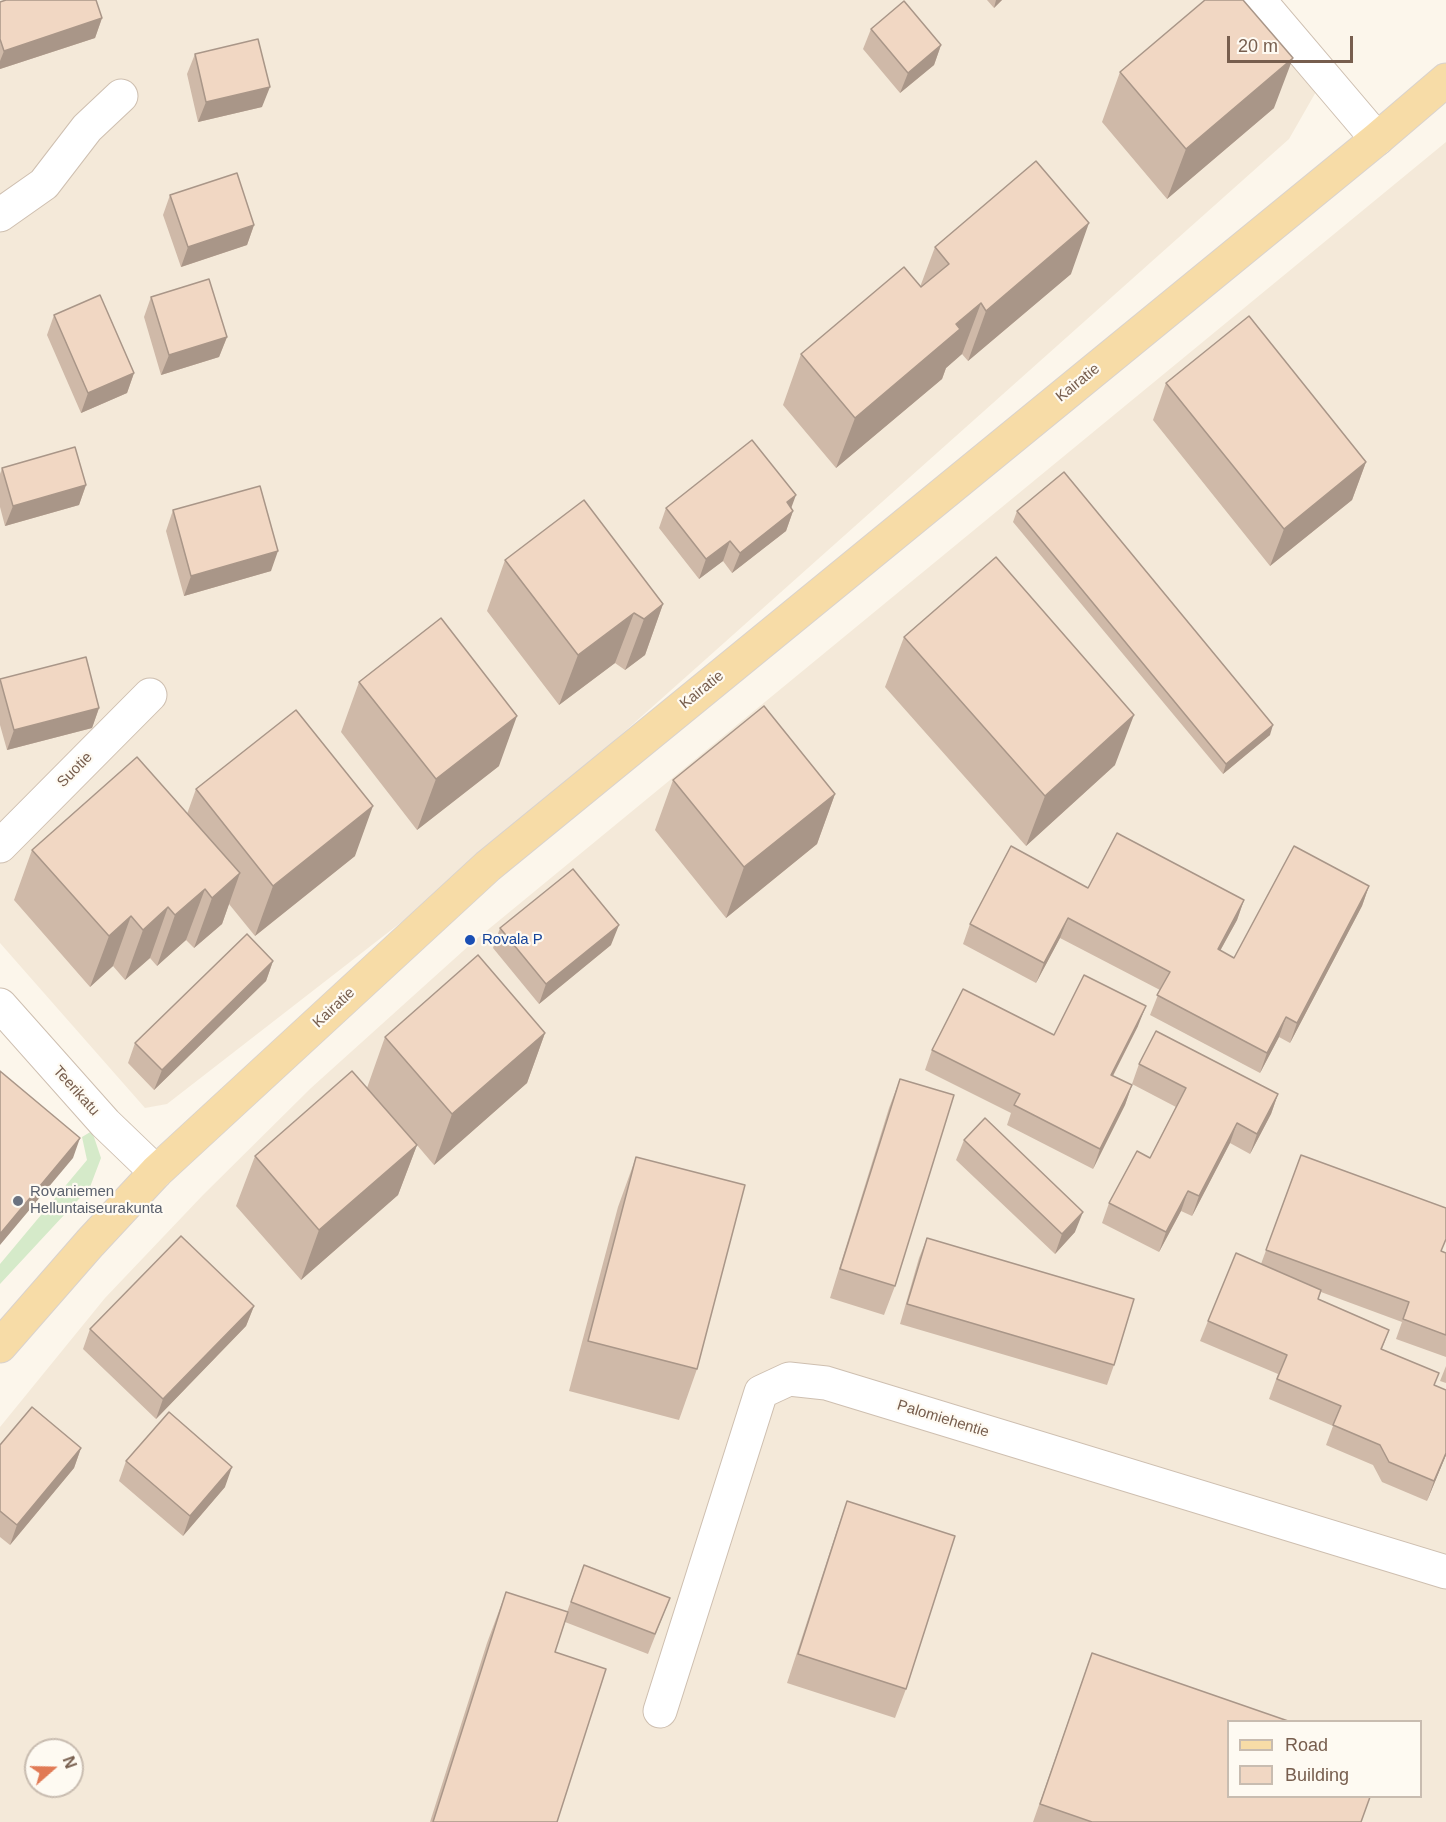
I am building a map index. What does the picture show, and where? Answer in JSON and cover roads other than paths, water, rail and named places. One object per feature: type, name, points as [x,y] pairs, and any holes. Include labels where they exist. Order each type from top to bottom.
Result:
[{"type":"main road","name":"Kairatie","points":[[0,1346],[156,1172],[488,866],[1377,139],[1446,80]]},
{"type":"street","points":[[1259,0],[1377,139]]},
{"type":"street","points":[[0,215],[44,184],[87,128],[121,96]]},
{"type":"street","name":"Suotie","points":[[0,846],[150,695]]},
{"type":"street","name":"Teerikatu","points":[[0,1005],[105,1123],[156,1172]]},
{"type":"street","name":"Palomiehentie","points":[[660,1711],[760,1392],[789,1379],[826,1383],[1446,1572]]},
{"type":"place","name":"Rovala P","points":[[470,940]]},
{"type":"place","name":"Rovaniemen Helluntaiseurakunta","points":[[18,1201]]}]
